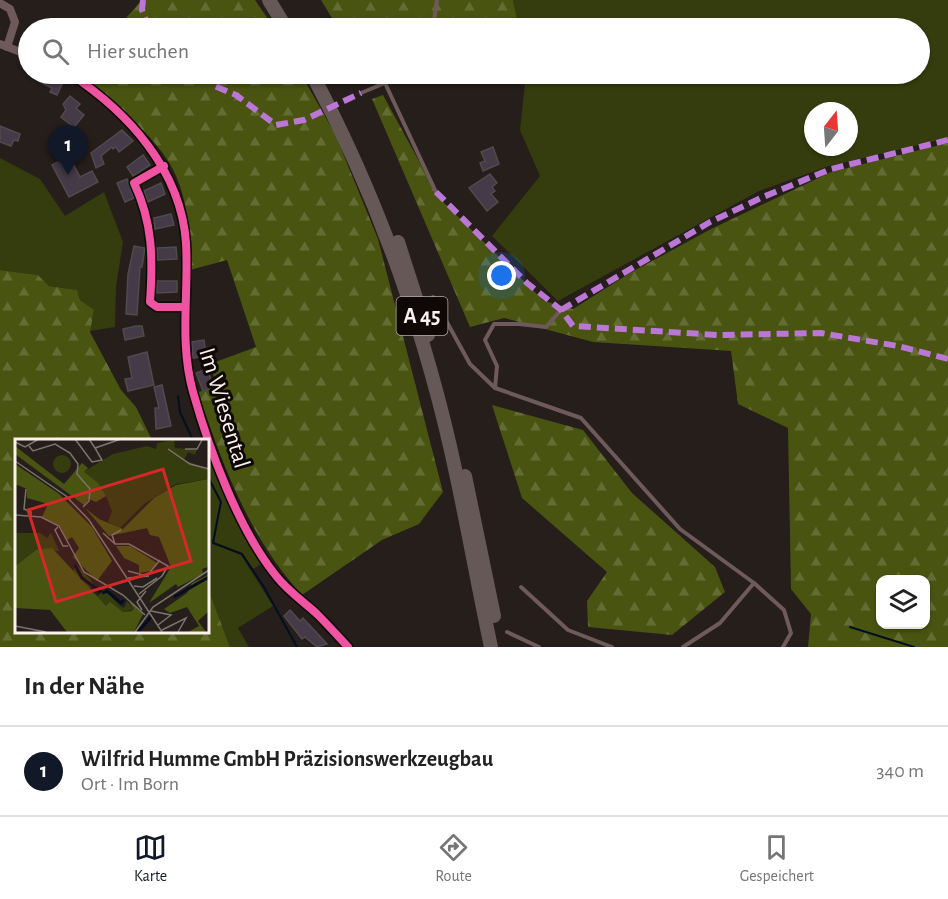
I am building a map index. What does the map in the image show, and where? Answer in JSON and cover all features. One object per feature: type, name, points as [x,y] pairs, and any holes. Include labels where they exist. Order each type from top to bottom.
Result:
[{"type":"highway","points":[[269,0],[280,18]]},
{"type":"highway","points":[[279,0],[289,18]]},
{"type":"highway","name":"A 45","points":[[317,84],[366,182],[391,249],[435,390],[500,647]]},
{"type":"highway","name":"A 45","points":[[326,84],[374,182],[404,259],[445,391],[480,573],[491,647]]},
{"type":"street","points":[[0,3],[7,5],[15,22],[3,46],[18,52]]},
{"type":"street","name":"Im Wiesental","points":[[82,84],[117,112],[140,135],[164,166],[176,196],[186,242],[184,307],[187,366],[213,451],[238,510],[278,579],[348,647]]},
{"type":"street","points":[[164,166],[134,183],[150,229],[150,302],[157,307],[184,307]]},
{"type":"lane","points":[[434,18],[437,0]]},
{"type":"lane","points":[[361,93],[383,84]]},
{"type":"lane","points":[[385,84],[436,192]]},
{"type":"lane","points":[[433,297],[470,364],[495,388],[581,418],[680,529],[754,583],[784,610],[791,633],[783,647]]},
{"type":"lane","points":[[495,388],[497,366],[484,339],[494,324],[546,327],[561,310]]},
{"type":"lane","points":[[683,647],[720,623],[754,583]]},
{"type":"lane","points":[[521,587],[568,630],[612,647]]},
{"type":"lane","points":[[507,632],[539,647]]},
{"type":"green space","points":[[142,0],[255,0],[267,18],[126,18]]},
{"type":"green space","points":[[321,0],[513,0],[517,18],[332,18]]},
{"type":"green space","points":[[513,0],[948,0],[948,138],[829,166],[759,191],[558,301],[492,236],[540,176],[520,130],[525,84],[930,84],[930,18],[517,18]]},
{"type":"green space","points":[[92,84],[307,84],[335,134],[378,239],[443,492],[419,524],[382,540],[302,595],[267,550],[240,500],[217,446],[198,392],[217,387],[210,364],[256,347],[227,260],[190,270],[187,217],[177,178],[164,154],[154,142]]},
{"type":"green space","points":[[383,95],[439,198],[544,301],[573,309],[630,273],[711,229],[831,172],[948,143],[948,647],[808,647],[811,614],[791,589],[788,428],[738,404],[731,351],[593,342],[504,318],[470,327],[372,99]]},
{"type":"green space","points":[[0,158],[40,179],[65,216],[104,192],[123,242],[116,287],[115,327],[90,331],[94,311],[80,300],[77,290],[49,286],[38,275],[0,270]]},
{"type":"green space","points":[[0,270],[38,275],[49,286],[77,290],[80,300],[94,310],[90,332],[121,390],[136,407],[152,439],[15,439],[15,632],[208,632],[208,589],[230,647],[0,647]]},
{"type":"green space","points":[[492,405],[583,430],[632,493],[715,567],[725,592],[672,635],[588,627],[587,601],[607,572],[522,498]]},
{"type":"green space","points":[[208,453],[237,523],[261,564],[253,569],[242,553],[214,542],[221,501],[208,477]]},
{"type":"green space","points":[[208,479],[220,502],[212,543],[241,555],[273,606],[238,628],[249,647],[230,647],[208,589]]},
{"type":"building","points":[[44,84],[62,84],[57,95],[50,92],[52,88]]},
{"type":"building","points":[[70,96],[80,104],[76,108],[84,115],[74,127],[61,117],[66,110],[63,104]]},
{"type":"building","points":[[0,126],[20,134],[18,141],[14,140],[11,146],[0,142]]},
{"type":"building","points":[[122,130],[133,141],[119,152],[116,147],[113,149],[112,147],[101,156],[104,164],[96,168],[91,153]]},
{"type":"building","points":[[493,147],[499,164],[483,171],[480,163],[485,161],[481,152]]},
{"type":"building","points":[[143,155],[150,165],[133,176],[127,167]]},
{"type":"building","points":[[69,156],[80,177],[92,171],[98,182],[69,197],[52,165]]},
{"type":"building","points":[[490,174],[497,183],[492,187],[495,191],[491,194],[498,202],[487,211],[469,188]]},
{"type":"building","points":[[127,179],[134,198],[125,202],[117,183]]},
{"type":"building","points":[[161,183],[165,194],[148,202],[144,191]]},
{"type":"building","points":[[171,214],[174,225],[155,229],[154,218]]},
{"type":"building","points":[[134,246],[145,248],[142,267],[140,267],[137,315],[126,314],[128,274]]},
{"type":"building","points":[[176,247],[177,259],[157,260],[157,248]]},
{"type":"building","points":[[157,281],[177,281],[177,292],[157,293]]},
{"type":"building","points":[[142,326],[144,336],[125,340],[123,329]]},
{"type":"building","points":[[204,340],[205,348],[210,347],[211,355],[193,358],[192,342]]},
{"type":"building","points":[[147,352],[154,385],[128,391],[125,379],[132,378],[128,357]]},
{"type":"building","points":[[208,369],[213,388],[203,391],[196,373]]},
{"type":"building","points":[[162,385],[171,426],[156,429],[155,408],[159,408],[154,387]]},
{"type":"building","points":[[290,610],[300,621],[303,618],[327,644],[317,647],[305,637],[302,639],[284,616]]},
{"type":"waterway","points":[[178,396],[180,412],[192,438]]},
{"type":"waterway","points":[[208,477],[221,502],[213,543],[242,554],[264,587],[297,647]]},
{"type":"waterway","points":[[850,627],[914,647]]},
{"type":"marked path","points":[[143,0],[142,10],[145,18]]},
{"type":"marked path","points":[[213,84],[236,95],[276,125],[304,120],[361,93]]},
{"type":"marked path","points":[[561,310],[710,222],[763,197],[831,169],[948,140]]},
{"type":"marked path","points":[[436,192],[527,283],[561,310],[573,326],[718,335],[821,333],[898,346],[948,359]]},
{"type":"cycle path","points":[[84,84],[112,106],[148,145],[174,191],[182,216],[186,243],[185,336],[189,373],[193,392],[217,463],[238,513],[263,558],[281,582],[317,614],[348,647]]},
{"type":"cycle path","points":[[164,166],[134,183],[145,212],[150,241],[150,302],[157,307],[184,307]]},
{"type":"place","name":"Wilfrid Humme GmbH Präzisionswerkzeugbau","points":[[68,175]]}]
